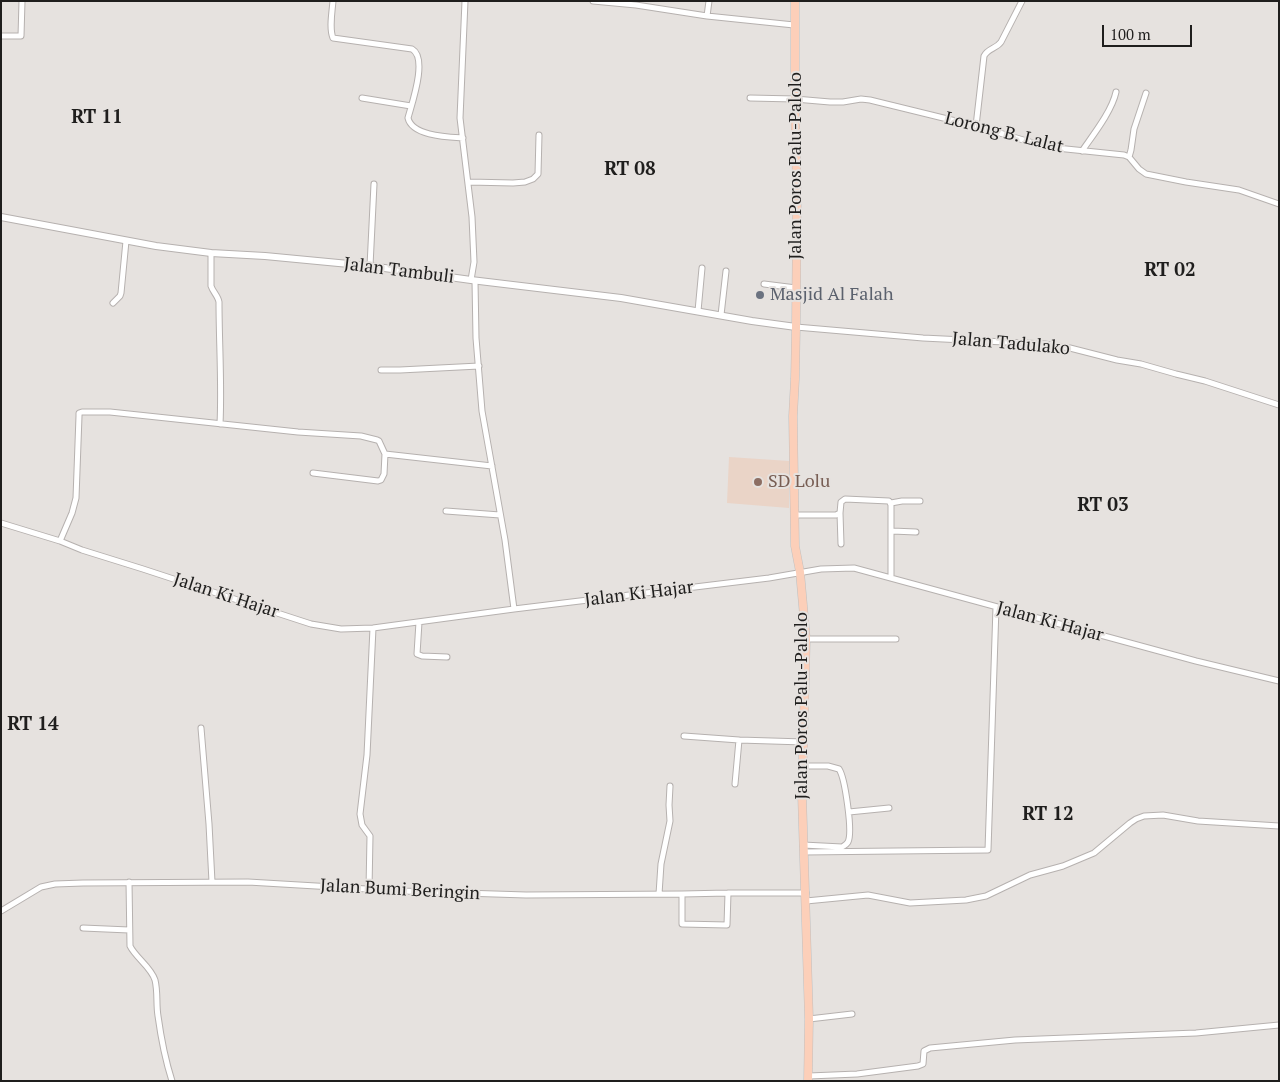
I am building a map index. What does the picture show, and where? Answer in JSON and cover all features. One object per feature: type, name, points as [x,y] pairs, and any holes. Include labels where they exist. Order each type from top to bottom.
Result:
[{"type":"main road","name":"Jalan Poros Palu-Palolo","points":[[795,1],[797,194],[793,416],[795,546],[800,572],[806,639],[802,795],[806,898],[808,1078]]},
{"type":"street","points":[[1,36],[21,36],[22,1]]},
{"type":"street","points":[[333,1],[331,26],[333,38],[412,49],[418,55],[419,69],[408,118],[409,123],[415,128],[436,136],[463,138]]},
{"type":"street","points":[[464,1],[460,118],[469,182],[478,366],[484,419],[514,609]]},
{"type":"street","points":[[593,1],[794,25]]},
{"type":"street","points":[[708,16],[709,1]]},
{"type":"street","points":[[976,126],[984,56],[988,50],[1001,42],[1022,1]]},
{"type":"street","points":[[1082,151],[1108,111],[1116,92]]},
{"type":"street","points":[[1146,93],[1134,129],[1129,156],[1139,169],[1146,174],[1238,190],[1279,204]]},
{"type":"street","points":[[362,98],[411,106]]},
{"type":"street","name":"Lorong B. Lalat","points":[[750,98],[830,102],[870,100],[976,126],[1047,147],[1129,156]]},
{"type":"street","points":[[469,182],[513,183],[533,179],[538,174],[538,135]]},
{"type":"street","points":[[370,266],[374,184]]},
{"type":"street","name":"Jalan Tambuli","points":[[1,217],[126,241],[211,253],[370,266],[473,281],[621,298],[796,327]]},
{"type":"street","points":[[113,302],[121,293],[126,241]]},
{"type":"street","points":[[211,253],[212,290],[219,302],[220,424]]},
{"type":"street","points":[[698,312],[702,268]]},
{"type":"street","points":[[721,315],[726,271]]},
{"type":"street","points":[[764,284],[796,288]]},
{"type":"street","name":"Jalan Tadulako","points":[[796,327],[924,338],[1045,344],[1141,364],[1279,404]]},
{"type":"street","points":[[381,370],[478,366]]},
{"type":"street","points":[[60,541],[76,498],[79,413],[110,412],[298,432],[360,436],[379,441],[385,454],[384,474],[381,480],[378,481],[313,473]]},
{"type":"street","points":[[385,454],[492,466]]},
{"type":"street","points":[[841,544],[840,514],[843,499],[886,500],[891,503],[920,501]]},
{"type":"street","points":[[891,503],[891,578]]},
{"type":"street","points":[[446,510],[500,515]]},
{"type":"street","points":[[795,516],[840,514]]},
{"type":"street","name":"Jalan Ki Hajar","points":[[1,523],[310,624],[341,629],[373,628],[769,578],[827,568],[857,569],[1196,661],[1279,681]]},
{"type":"street","points":[[892,531],[916,532]]},
{"type":"street","points":[[804,849],[988,850],[996,607]]},
{"type":"street","points":[[419,622],[418,654],[447,658]]},
{"type":"street","points":[[369,889],[370,836],[362,825],[360,814],[367,755],[373,628]]},
{"type":"street","points":[[806,639],[896,639]]},
{"type":"street","points":[[201,728],[212,882]]},
{"type":"street","points":[[684,736],[804,742]]},
{"type":"street","points":[[735,784],[739,740]]},
{"type":"street","points":[[804,766],[828,766],[839,769],[843,776],[849,812],[849,839],[844,846],[804,849]]},
{"type":"street","points":[[659,894],[660,864],[670,821],[670,786]]},
{"type":"street","points":[[849,812],[888,808]]},
{"type":"street","name":"Jalan Bumi Beringin","points":[[1,911],[26,895],[48,885],[129,882],[248,882],[526,895],[728,893],[806,898],[868,895],[910,903],[966,900],[986,896],[1030,874],[1063,866],[1094,854],[1130,823],[1144,816],[1163,815],[1198,821],[1279,826]]},
{"type":"street","points":[[129,882],[130,946],[155,980],[162,1041],[172,1081]]},
{"type":"street","points":[[682,894],[682,924],[727,925],[728,893]]},
{"type":"street","points":[[83,928],[130,930]]},
{"type":"street","points":[[808,1019],[852,1014]]},
{"type":"street","points":[[808,1078],[918,1066],[923,1064],[924,1051],[930,1048],[1015,1040],[1196,1032],[1279,1026]]},
{"type":"shaded area","name":"SD Lolu","points":[[729,457],[789,461],[789,508],[727,503]]},
{"type":"place","name":"Masjid Al Falah","points":[[760,295]]},
{"type":"place","name":"SD Lolu","points":[[758,482]]},
{"type":"district","name":"RT 11","points":[[97,118]]},
{"type":"district","name":"RT 08","points":[[630,170]]},
{"type":"district","name":"RT 02","points":[[1170,271]]},
{"type":"district","name":"RT 03","points":[[1103,506]]},
{"type":"district","name":"RT 14","points":[[33,725]]},
{"type":"district","name":"RT 12","points":[[1048,815]]}]
